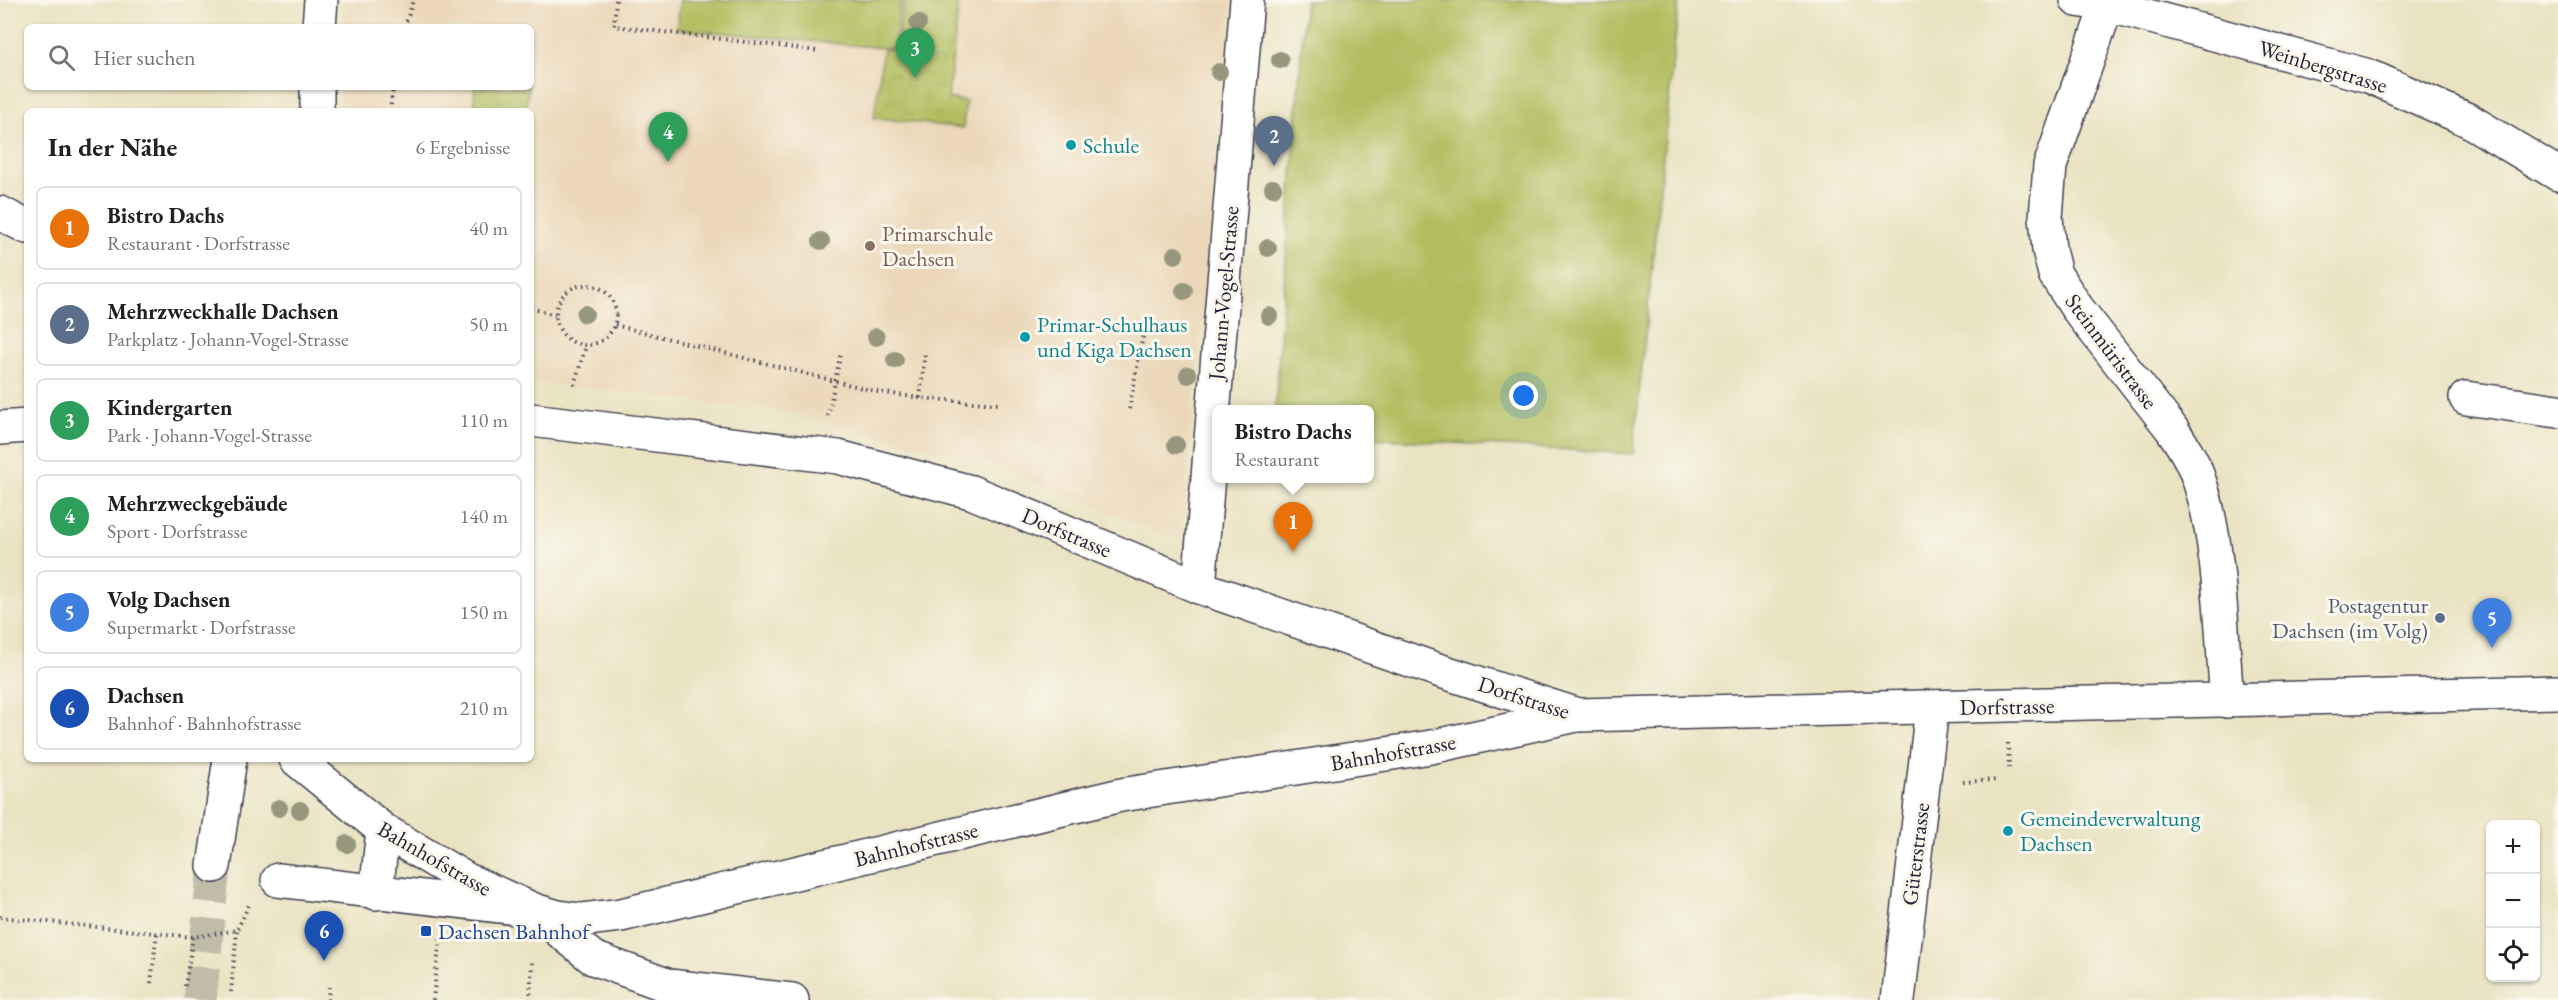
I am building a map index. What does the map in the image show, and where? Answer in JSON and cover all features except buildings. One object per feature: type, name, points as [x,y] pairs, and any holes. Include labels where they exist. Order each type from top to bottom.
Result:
[{"type":"street","points":[[319,24],[321,0]]},
{"type":"street","name":"Johann-Vogel-Strasse","points":[[1214,405],[1248,0]]},
{"type":"street","name":"Weinbergstrasse","points":[[2098,2],[2369,76],[2468,120],[2558,174]]},
{"type":"street","name":"Steinmüristrasse","points":[[2098,2],[2050,166],[2046,217],[2049,250],[2055,274],[2077,308],[2171,428],[2198,475],[2213,536],[2227,701]]},
{"type":"street","points":[[317,90],[317,108]]},
{"type":"street","points":[[0,213],[24,225]]},
{"type":"street","points":[[2466,398],[2558,411]]},
{"type":"street","name":"Dorfstrasse","points":[[534,420],[820,454],[971,492],[1199,587],[1438,670],[1578,715],[2558,692]]},
{"type":"street","points":[[0,428],[24,426]]},
{"type":"street","name":"Johann-Vogel-Strasse","points":[[1199,587],[1212,431]]},
{"type":"street","name":"Güterstrasse","points":[[1898,1000],[1932,708]]},
{"type":"street","name":"Bahnhofstrasse","points":[[300,762],[383,830],[467,880],[534,910],[558,917],[581,920],[621,915],[1121,795],[1431,747],[1578,715]]},
{"type":"street","points":[[214,866],[230,762]]},
{"type":"street","points":[[376,893],[383,830]]},
{"type":"street","points":[[278,880],[534,910],[593,958],[669,986],[792,1000]]},
{"type":"path","points":[[406,24],[413,0]]},
{"type":"path","points":[[616,0],[614,26],[819,51]]},
{"type":"path","points":[[390,108],[393,90]]},
{"type":"path","points":[[590,285],[606,292],[615,306],[615,325],[606,339],[586,346],[572,343],[560,331],[555,315],[560,298],[574,287],[590,285]]},
{"type":"path","points":[[534,309],[555,315]]},
{"type":"path","points":[[615,325],[878,392],[998,404]]},
{"type":"path","points":[[1129,409],[1143,336]]},
{"type":"path","points":[[820,454],[841,352]]},
{"type":"path","points":[[920,398],[925,353]]},
{"type":"path","points":[[231,992],[237,930],[252,898],[278,880]]},
{"type":"path","points":[[433,1000],[444,900]]},
{"type":"path","points":[[0,917],[193,937],[237,930]]},
{"type":"path","points":[[151,983],[157,933]]},
{"type":"path","points":[[185,986],[193,937]]},
{"type":"path","points":[[328,1000],[330,987]]},
{"type":"shaded area","name":"Primarschule Dachsen","points":[[345,0],[1232,0],[1181,542],[981,461],[780,411],[534,382],[534,108],[339,108],[340,90],[534,90],[534,24],[344,24]]},
{"type":"green space","points":[[680,0],[900,0],[895,49],[677,29]]},
{"type":"green space","points":[[903,0],[959,0],[948,98],[966,101],[963,128],[874,118],[883,49],[897,51]]},
{"type":"green space","points":[[1305,0],[1679,0],[1633,454],[1374,438],[1374,405],[1275,405]]},
{"type":"green space","points":[[474,90],[528,90],[526,108],[475,108]]},
{"type":"tunnel","points":[[200,1000],[214,866]]},
{"type":"place","name":"Kindergarten","points":[[915,78]]},
{"type":"place","name":"Schule","points":[[1071,145]]},
{"type":"place","name":"Mehrzweckgebäude","points":[[668,162]]},
{"type":"place","name":"Mehrzweckhalle Dachsen","points":[[1274,166]]},
{"type":"place","name":"Primarschule Dachsen","points":[[870,246]]},
{"type":"place","name":"Primar-Schulhaus und Kiga Dachsen","points":[[1025,337]]},
{"type":"place","name":"Bistro Dachs","points":[[1293,552]]},
{"type":"place","name":"Postagentur Dachsen (im Volg)","points":[[2440,618]]},
{"type":"place","name":"Volg Dachsen","points":[[2492,648]]},
{"type":"place","name":"Gemeindeverwaltung Dachsen","points":[[2008,831]]},
{"type":"place","name":"Dachsen Bahnhof","points":[[426,931]]},
{"type":"place","name":"Dachsen","points":[[324,961]]}]
